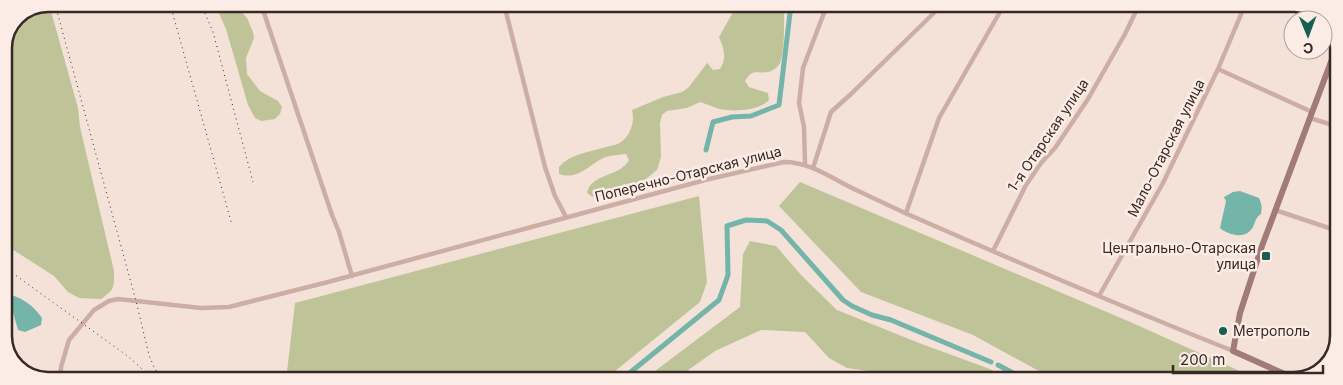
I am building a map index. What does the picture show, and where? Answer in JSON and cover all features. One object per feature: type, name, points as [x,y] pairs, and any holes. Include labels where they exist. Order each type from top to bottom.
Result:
[{"type":"street","points":[[264,12],[339,232],[352,276]]},
{"type":"street","points":[[506,12],[544,167],[555,196],[566,217]]},
{"type":"street","points":[[805,164],[804,127],[799,103],[803,68],[824,12]]},
{"type":"street","points":[[813,168],[831,112],[935,12]]},
{"type":"street","points":[[906,213],[939,118],[1000,12]]},
{"type":"street","name":"1-я Отарская улица","points":[[993,250],[1026,186],[1041,163],[1055,148],[1088,99],[1135,12]]},
{"type":"street","name":"Мало-Отарская улица","points":[[1099,296],[1163,183],[1218,69],[1242,12]]},
{"type":"street","points":[[1233,351],[1242,306],[1275,210],[1330,64]]},
{"type":"street","points":[[1218,69],[1330,123]]},
{"type":"street","name":"Поперечно-Отарская улица","points":[[61,372],[68,342],[88,316],[100,305],[109,301],[118,300],[201,308],[229,307],[352,276],[566,217],[784,162],[805,164],[906,213],[1280,372]]},
{"type":"street","points":[[1275,210],[1330,228]]},
{"type":"green space","points":[[48,12],[51,12],[78,108],[80,127],[114,271],[113,288],[101,299],[79,298],[68,292],[54,276],[13,250],[13,41],[23,23],[35,15]]},
{"type":"green space","points":[[219,12],[241,12],[247,18],[254,38],[246,58],[247,74],[260,91],[278,101],[282,107],[280,114],[275,119],[261,121],[255,118],[248,105],[226,29]]},
{"type":"green space","points":[[733,12],[784,12],[782,58],[780,63],[775,69],[770,71],[750,74],[745,81],[749,87],[768,93],[769,100],[765,104],[746,110],[731,110],[719,109],[700,102],[687,108],[667,111],[662,115],[660,123],[661,157],[657,170],[646,179],[607,197],[593,197],[587,193],[594,182],[625,165],[629,160],[626,154],[606,157],[573,175],[559,174],[559,167],[569,159],[616,145],[624,139],[631,128],[632,110],[663,97],[682,92],[688,88],[708,62],[713,70],[720,69],[724,61],[724,53],[719,37]]},
{"type":"green space","points":[[800,182],[1128,321],[1242,372],[1041,372],[973,335],[861,292],[779,206]]},
{"type":"green space","points":[[699,196],[707,282],[700,302],[614,372],[287,372],[295,303]]},
{"type":"green space","points":[[750,241],[776,246],[802,276],[837,310],[995,372],[876,372],[847,368],[829,358],[805,332],[761,330],[715,351],[686,372],[654,372],[740,307],[743,254]]},
{"type":"water","points":[[1240,191],[1259,198],[1262,208],[1261,214],[1247,233],[1243,235],[1230,234],[1220,228],[1226,201],[1224,197],[1233,192]]},
{"type":"water","points":[[13,296],[32,306],[42,318],[41,325],[25,332],[18,330],[13,312]]},
{"type":"waterway","points":[[706,150],[713,122],[732,117],[751,116],[779,105],[790,12]]},
{"type":"waterway","points":[[631,372],[719,300],[728,275],[727,226],[746,220],[767,221],[781,230],[843,300],[852,306],[872,315],[891,320],[991,362]]},
{"type":"waterway","points":[[998,365],[1011,372]]},
{"type":"railway","points":[[57,12],[149,355],[157,372]]},
{"type":"railway","points":[[172,12],[232,225]]},
{"type":"railway","points":[[204,12],[213,32],[253,182]]},
{"type":"railway","points":[[13,273],[129,357],[145,372]]},
{"type":"place","name":"Центрально-Отарская улица","points":[[1266,256]]},
{"type":"place","name":"Метрополь","points":[[1223,331]]}]
